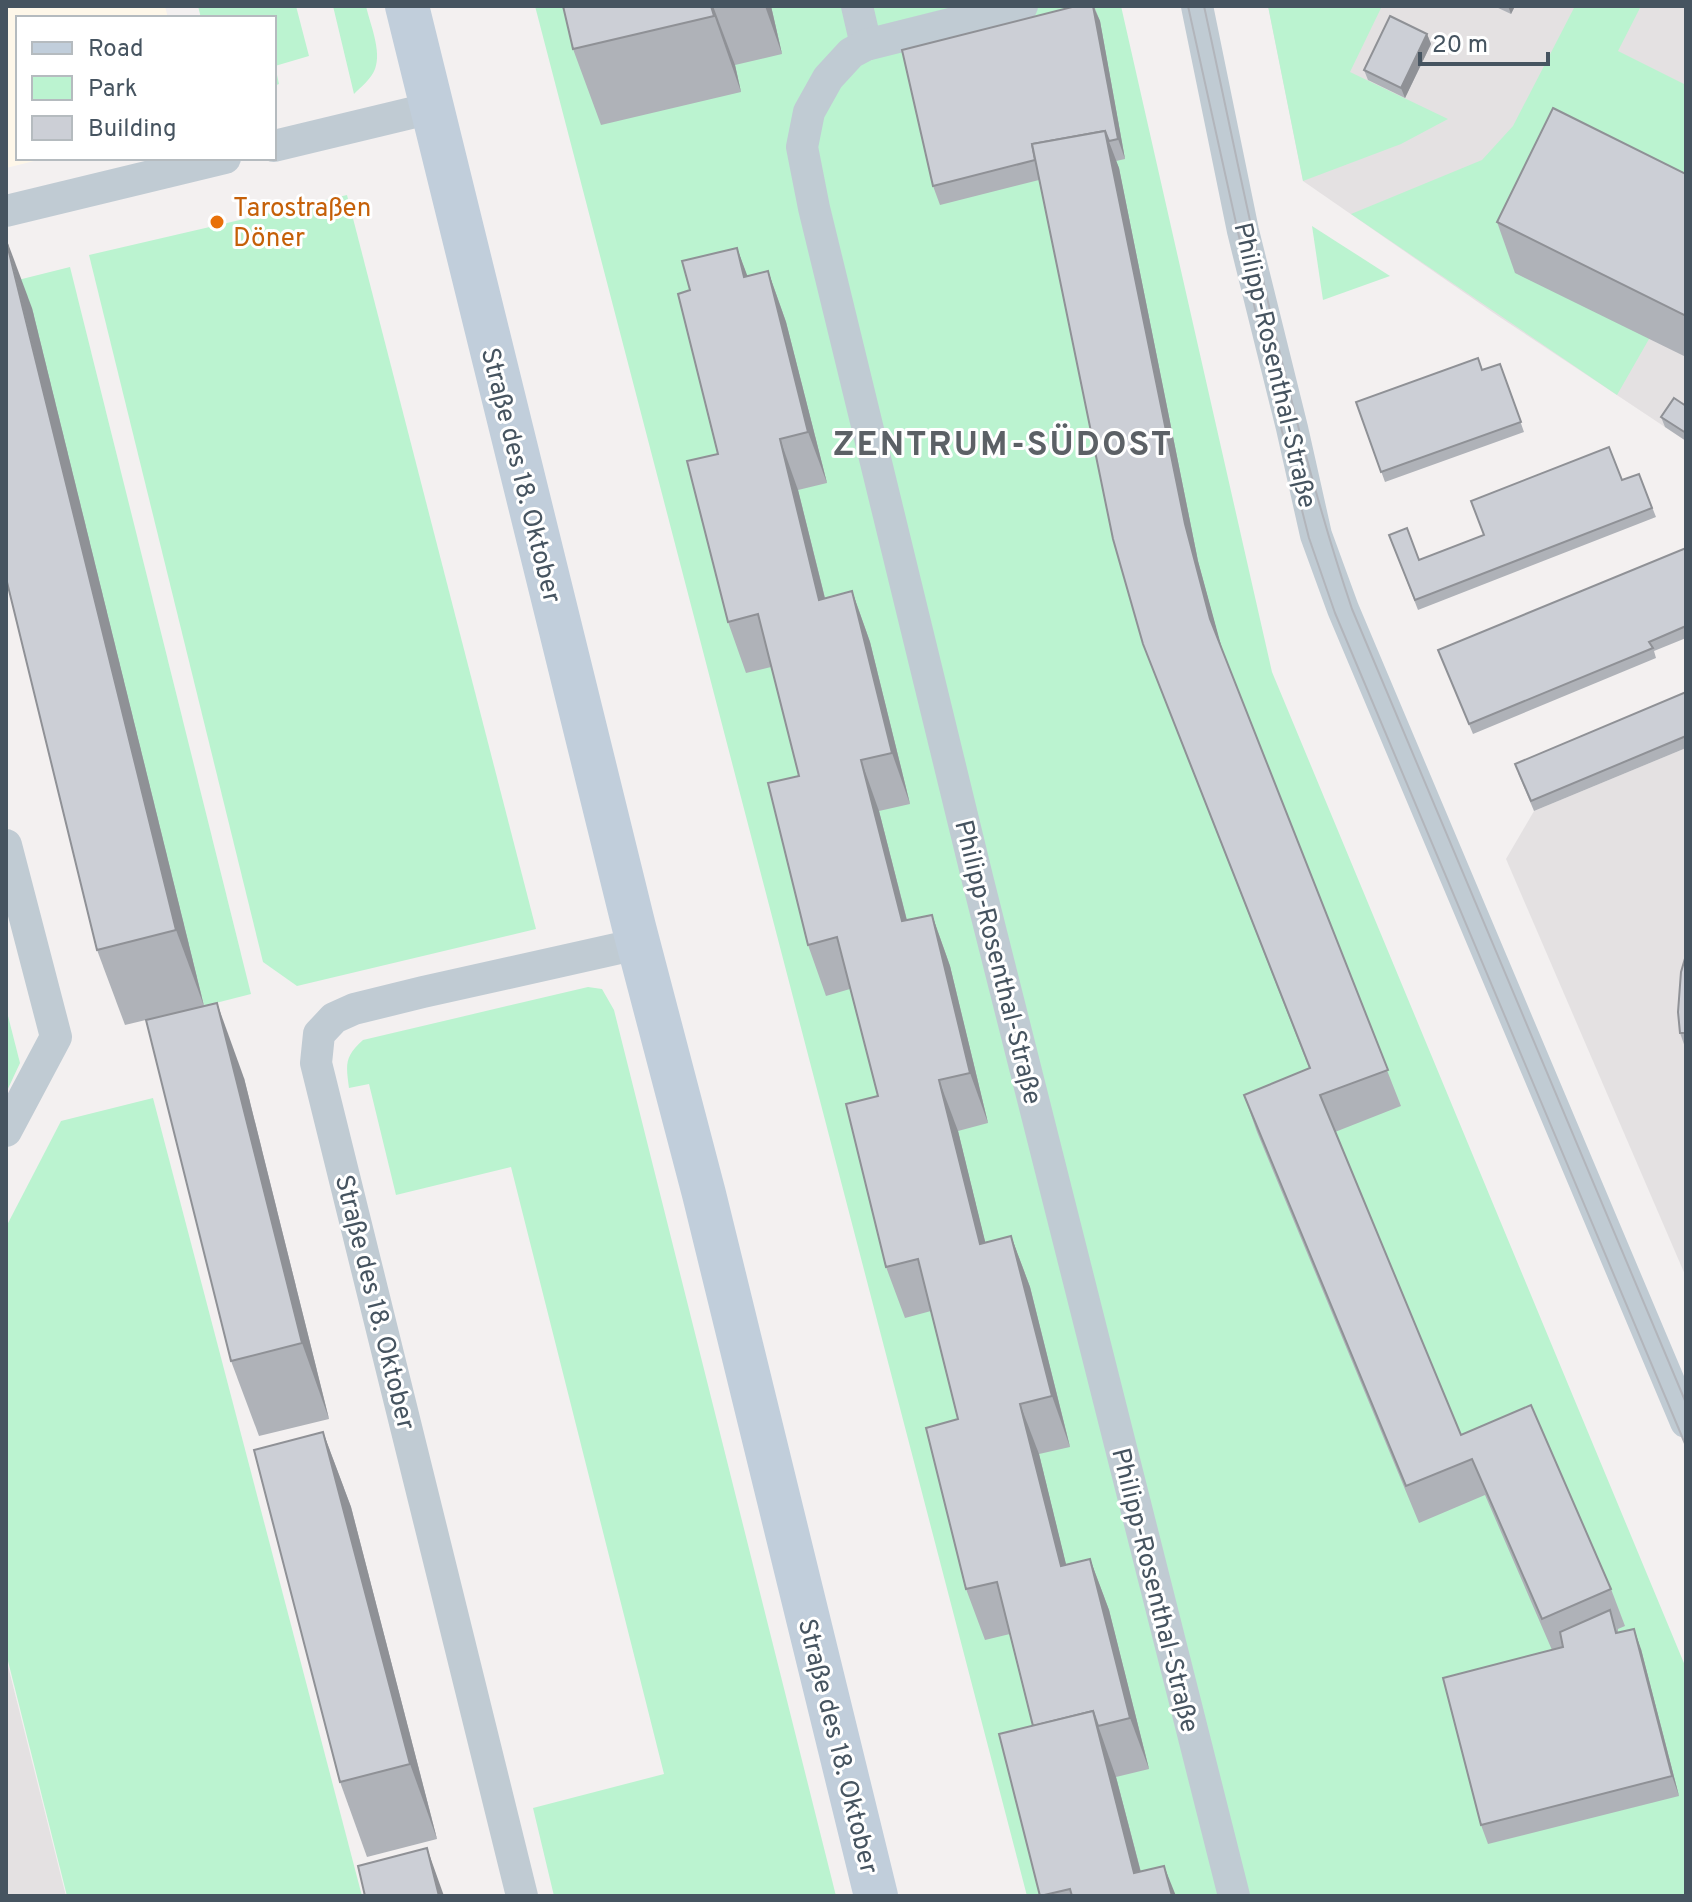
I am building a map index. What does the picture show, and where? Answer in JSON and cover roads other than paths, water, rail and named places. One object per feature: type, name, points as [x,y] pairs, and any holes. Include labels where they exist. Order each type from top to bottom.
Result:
[{"type":"main road","name":"Straße des 18. Oktober","points":[[407,6],[876,1896]]},
{"type":"street","points":[[857,6],[866,45]]},
{"type":"street","name":"Philipp-Rosenthal-Straße","points":[[1022,6],[866,45],[851,53],[828,78],[809,112],[802,147],[814,208],[986,912],[1234,1896]]},
{"type":"street","name":"Philipp-Rosenthal-Straße","points":[[1197,6],[1243,231],[1316,535],[1360,649],[1686,1422]]},
{"type":"street","points":[[276,146],[432,108]]},
{"type":"street","points":[[6,211],[217,160]]},
{"type":"street","points":[[6,845],[56,1037],[6,1131]]},
{"type":"street","name":"Straße des 18. Oktober","points":[[522,1896],[316,1063],[319,1034],[334,1018],[354,1009],[638,944]]},
{"type":"tram line","points":[[1188,6],[1282,431],[1309,538],[1335,613],[1686,1446]]},
{"type":"tram line","points":[[1204,6],[1288,385],[1328,535],[1352,609],[1686,1403]]},
{"type":"place","name":"Tarostraßen Döner","points":[[217,222]]},
{"type":"district","name":"ZENTRUM-SÜDOST","points":[[1003,443]]}]
